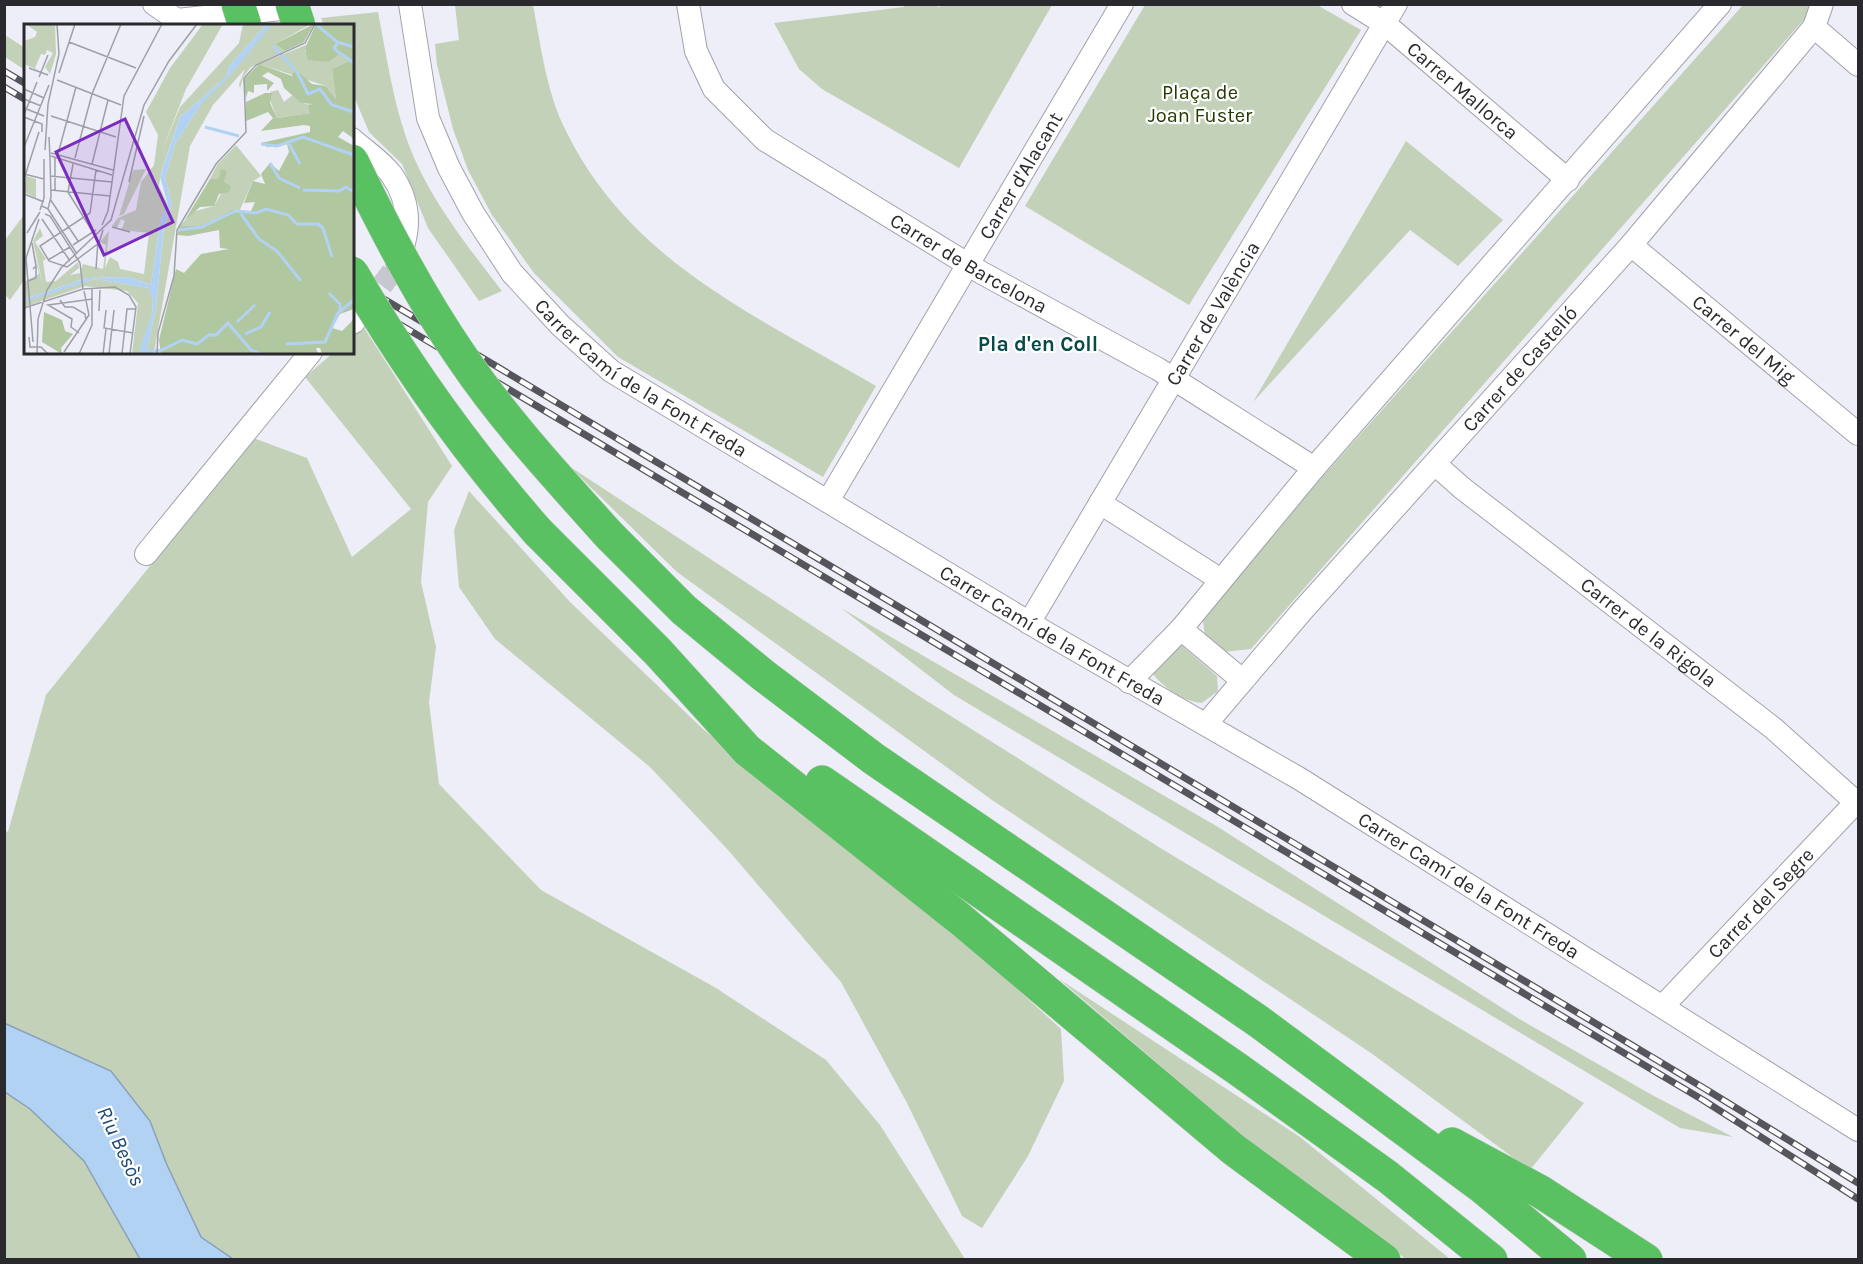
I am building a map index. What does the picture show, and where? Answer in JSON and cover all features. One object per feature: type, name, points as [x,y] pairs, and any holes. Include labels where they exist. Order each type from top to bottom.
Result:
[{"type":"highway","points":[[292,4],[298,24]]},
{"type":"highway","points":[[219,13],[241,24]]},
{"type":"highway","points":[[354,165],[394,243],[461,356],[527,443],[609,535],[684,610],[763,675],[865,752],[1258,1021],[1482,1187],[1570,1260]]},
{"type":"highway","points":[[354,276],[422,387],[485,472],[538,532],[658,652],[747,750],[960,919],[1224,1142],[1384,1260]]},
{"type":"highway","points":[[658,652],[744,724],[856,807],[1258,1084],[1388,1177],[1491,1260]]},
{"type":"highway","points":[[1358,1095],[1541,1192],[1646,1260]]},
{"type":"street","points":[[154,4],[177,21],[219,13],[281,9],[297,4]]},
{"type":"street","name":"Carrer Camí de la Font Freda","points":[[410,4],[428,118],[449,168],[473,213],[512,273],[560,326],[611,371],[1029,623],[1358,814],[1858,1130]]},
{"type":"street","name":"Carrer de Barcelona","points":[[688,4],[696,51],[714,89],[765,140],[968,264],[1173,378],[1314,468]]},
{"type":"street","name":"Carrer d'Alacant","points":[[828,501],[1122,4]]},
{"type":"street","name":"Carrer Mallorca","points":[[1353,4],[1391,14],[1568,180]]},
{"type":"street","points":[[1129,682],[1181,630],[1314,468],[1720,4]]},
{"type":"street","name":"Carrer de Castelló","points":[[1206,724],[1242,680],[1631,245],[1814,27],[1822,4]]},
{"type":"street","name":"Carrer de València","points":[[1029,623],[1391,14]]},
{"type":"street","points":[[1814,27],[1858,65]]},
{"type":"street","points":[[354,141],[391,174],[407,212],[407,241],[392,272]]},
{"type":"street","name":"Carrer del Mig","points":[[1631,245],[1858,434]]},
{"type":"street","points":[[146,554],[309,354]]},
{"type":"street","name":"Carrer de la Rigola","points":[[1435,464],[1471,496],[1773,728],[1858,802]]},
{"type":"street","points":[[1100,503],[1221,580]]},
{"type":"street","points":[[1181,630],[1242,680]]},
{"type":"street","name":"Carrer del Segre","points":[[1663,1006],[1858,802]]},
{"type":"green space","points":[[950,4],[1052,5],[959,168],[822,89],[799,69],[774,23],[904,7],[904,5],[937,5],[938,7]]},
{"type":"green space","points":[[455,5],[533,5],[546,75],[559,116],[585,165],[617,208],[653,244],[694,276],[782,333],[876,386],[823,477],[618,357],[534,273],[492,215],[468,170],[453,129],[437,65],[435,44],[459,40]]},
{"type":"green space","name":"Plaça de Joan Fuster","points":[[1145,5],[1317,5],[1361,30],[1189,305],[1025,206]]},
{"type":"green space","points":[[1743,5],[1815,5],[1251,649],[1223,652],[1205,637],[1202,612]]},
{"type":"green space","points":[[378,12],[396,104],[413,155],[434,197],[502,291],[479,301],[428,228],[402,164],[369,132],[354,96],[354,24],[324,24],[321,18]]},
{"type":"green space","points":[[5,35],[24,47],[24,69],[5,57]]},
{"type":"green space","points":[[1406,141],[1503,220],[1458,266],[1410,230],[1253,402]]},
{"type":"green space","points":[[24,215],[24,280],[10,300],[5,295],[5,240]]},
{"type":"green space","points":[[363,326],[452,466],[428,502],[421,582],[436,647],[429,702],[439,784],[541,890],[716,988],[826,1060],[880,1125],[965,1259],[233,1259],[201,1237],[167,1165],[150,1121],[111,1071],[5,1023],[4,830],[8,832],[46,695],[253,438],[307,458],[352,557],[411,509],[305,377],[332,354],[354,354],[354,334]]},
{"type":"green space","points":[[569,466],[919,696],[1162,849],[1584,1103],[1530,1170],[1371,1053],[992,800],[677,572]]},
{"type":"green space","points":[[469,491],[570,602],[704,730],[971,947],[1061,1029],[1064,1081],[1028,1156],[982,1228],[962,1216],[907,1103],[841,982],[729,851],[650,767],[495,639],[459,587],[454,530]]},
{"type":"green space","points":[[841,608],[1218,827],[1521,1020],[1652,1095],[1733,1137],[1680,1128],[954,695]]},
{"type":"green space","points":[[1180,644],[1217,676],[1218,691],[1202,703],[1173,692],[1151,671]]},
{"type":"green space","points":[[1059,979],[1300,1137],[1450,1259],[1406,1259],[1292,1178]]},
{"type":"green space","points":[[4,1092],[30,1109],[84,1161],[140,1259],[5,1259]]},
{"type":"water","name":"Riu Besòs","points":[[4,1023],[111,1071],[150,1121],[167,1165],[201,1237],[233,1259],[140,1259],[84,1161],[30,1109],[5,1092]]},
{"type":"tunnel","points":[[362,312],[392,272]]},
{"type":"railway","points":[[4,71],[24,83]]},
{"type":"railway","points":[[4,87],[24,99]]},
{"type":"railway","points":[[354,281],[1707,1090],[1858,1183]]},
{"type":"railway","points":[[354,297],[1703,1100],[1858,1199]]},
{"type":"district","name":"Pla d'en Coll","points":[[1038,344]]}]
